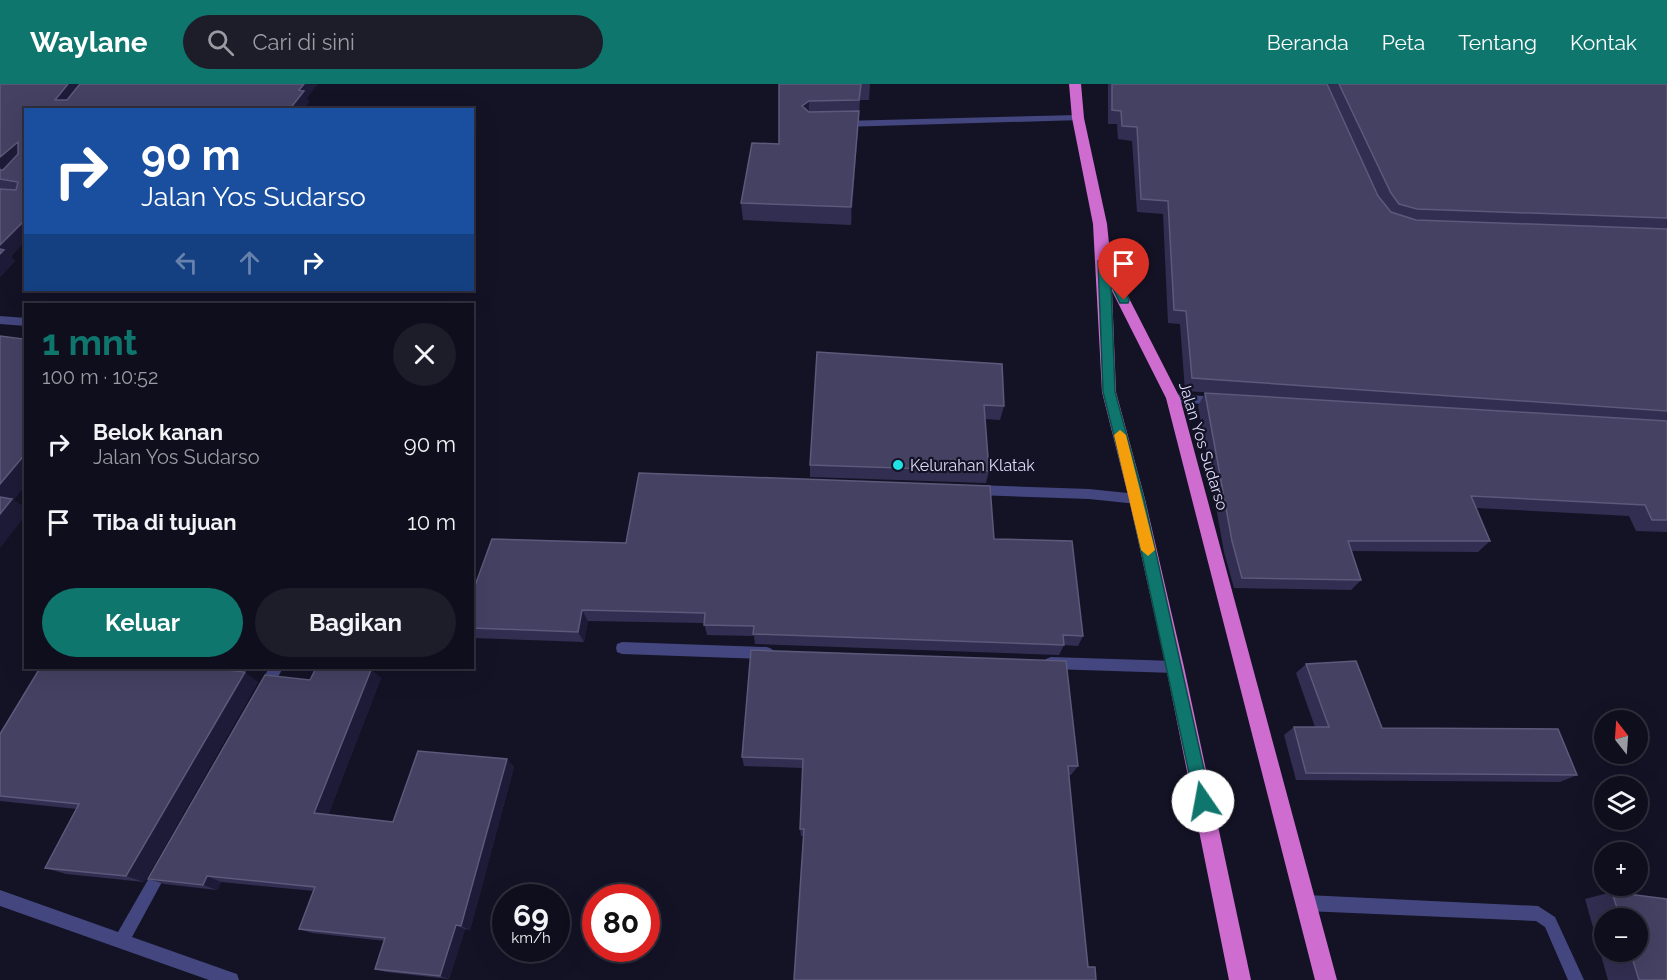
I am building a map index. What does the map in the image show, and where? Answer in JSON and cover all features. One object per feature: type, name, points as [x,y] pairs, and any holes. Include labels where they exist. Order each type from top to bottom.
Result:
[{"type":"highway","points":[[1075,84],[1078,118],[1100,224],[1104,261],[1109,392],[1137,499],[1175,667],[1240,980]]},
{"type":"highway","name":"Jalan Yos Sudarso","points":[[1104,261],[1173,398],[1326,980]]},
{"type":"street","points":[[832,124],[1078,118]]},
{"type":"street","points":[[0,320],[24,322]]},
{"type":"street","points":[[1173,398],[1232,402]]},
{"type":"street","points":[[961,490],[1089,494],[1137,499]]},
{"type":"street","points":[[622,648],[786,653]]},
{"type":"street","points":[[1033,662],[1175,667]]},
{"type":"street","points":[[259,698],[275,669]]},
{"type":"street","points":[[121,941],[167,860]]},
{"type":"street","points":[[0,898],[231,980]]},
{"type":"street","points":[[1306,903],[1538,914],[1550,921],[1576,980]]},
{"type":"building","points":[[0,84],[68,84],[55,100],[67,100],[80,84],[304,84],[299,90],[304,91],[291,108],[24,108],[24,221],[0,245],[0,189],[16,190],[18,182],[0,179],[0,170],[3,170],[18,154],[18,142],[0,157]]},
{"type":"building","points":[[779,84],[861,84],[859,100],[809,101],[802,106],[809,112],[859,111],[851,207],[741,203],[752,143],[779,144]]},
{"type":"building","points":[[1112,84],[1327,84],[1378,196],[1391,212],[1416,220],[1667,229],[1667,411],[1192,378],[1186,311],[1174,310],[1168,201],[1141,199],[1137,127],[1122,126],[1121,111],[1112,110]]},
{"type":"building","points":[[1339,84],[1667,84],[1667,218],[1417,209],[1399,204],[1391,193]]},
{"type":"building","points":[[0,336],[24,338],[24,455],[0,484]]},
{"type":"building","points":[[817,352],[1002,364],[1004,406],[984,405],[989,471],[810,465]]},
{"type":"building","points":[[1205,393],[1667,421],[1667,520],[1652,520],[1645,505],[1471,496],[1490,541],[1348,541],[1361,580],[1242,578],[1232,541]]},
{"type":"building","points":[[639,473],[990,486],[994,539],[1072,541],[1083,636],[1063,635],[1064,645],[753,634],[754,626],[704,625],[705,613],[582,610],[578,632],[474,628],[474,588],[492,539],[626,543]]},
{"type":"building","points":[[0,497],[12,499],[0,514]]},
{"type":"building","points":[[751,650],[1066,661],[1078,766],[1068,766],[1088,967],[1095,967],[1096,980],[794,980],[804,829],[800,829],[803,759],[742,757]]},
{"type":"building","points":[[1356,661],[1382,728],[1558,729],[1577,775],[1306,773],[1294,727],[1329,727],[1306,664]]},
{"type":"building","points":[[39,669],[217,669],[245,672],[126,876],[45,868],[79,804],[0,796],[0,734]]},
{"type":"building","points":[[316,669],[371,670],[314,813],[393,822],[418,751],[507,759],[461,926],[456,925],[440,976],[375,969],[385,938],[299,929],[315,887],[207,876],[203,885],[148,879],[265,675],[310,680]]},
{"type":"building","points":[[1613,896],[1667,899],[1667,980],[1639,980],[1633,962],[1648,962],[1648,908],[1617,908]]},
{"type":"slow traffic","points":[[1120,435],[1148,550]]},
{"type":"place","name":"Kelurahan Klatak","points":[[898,465]]},
{"type":"route","points":[[1124,300],[1104,261],[1109,392],[1137,499],[1203,801]]}]
